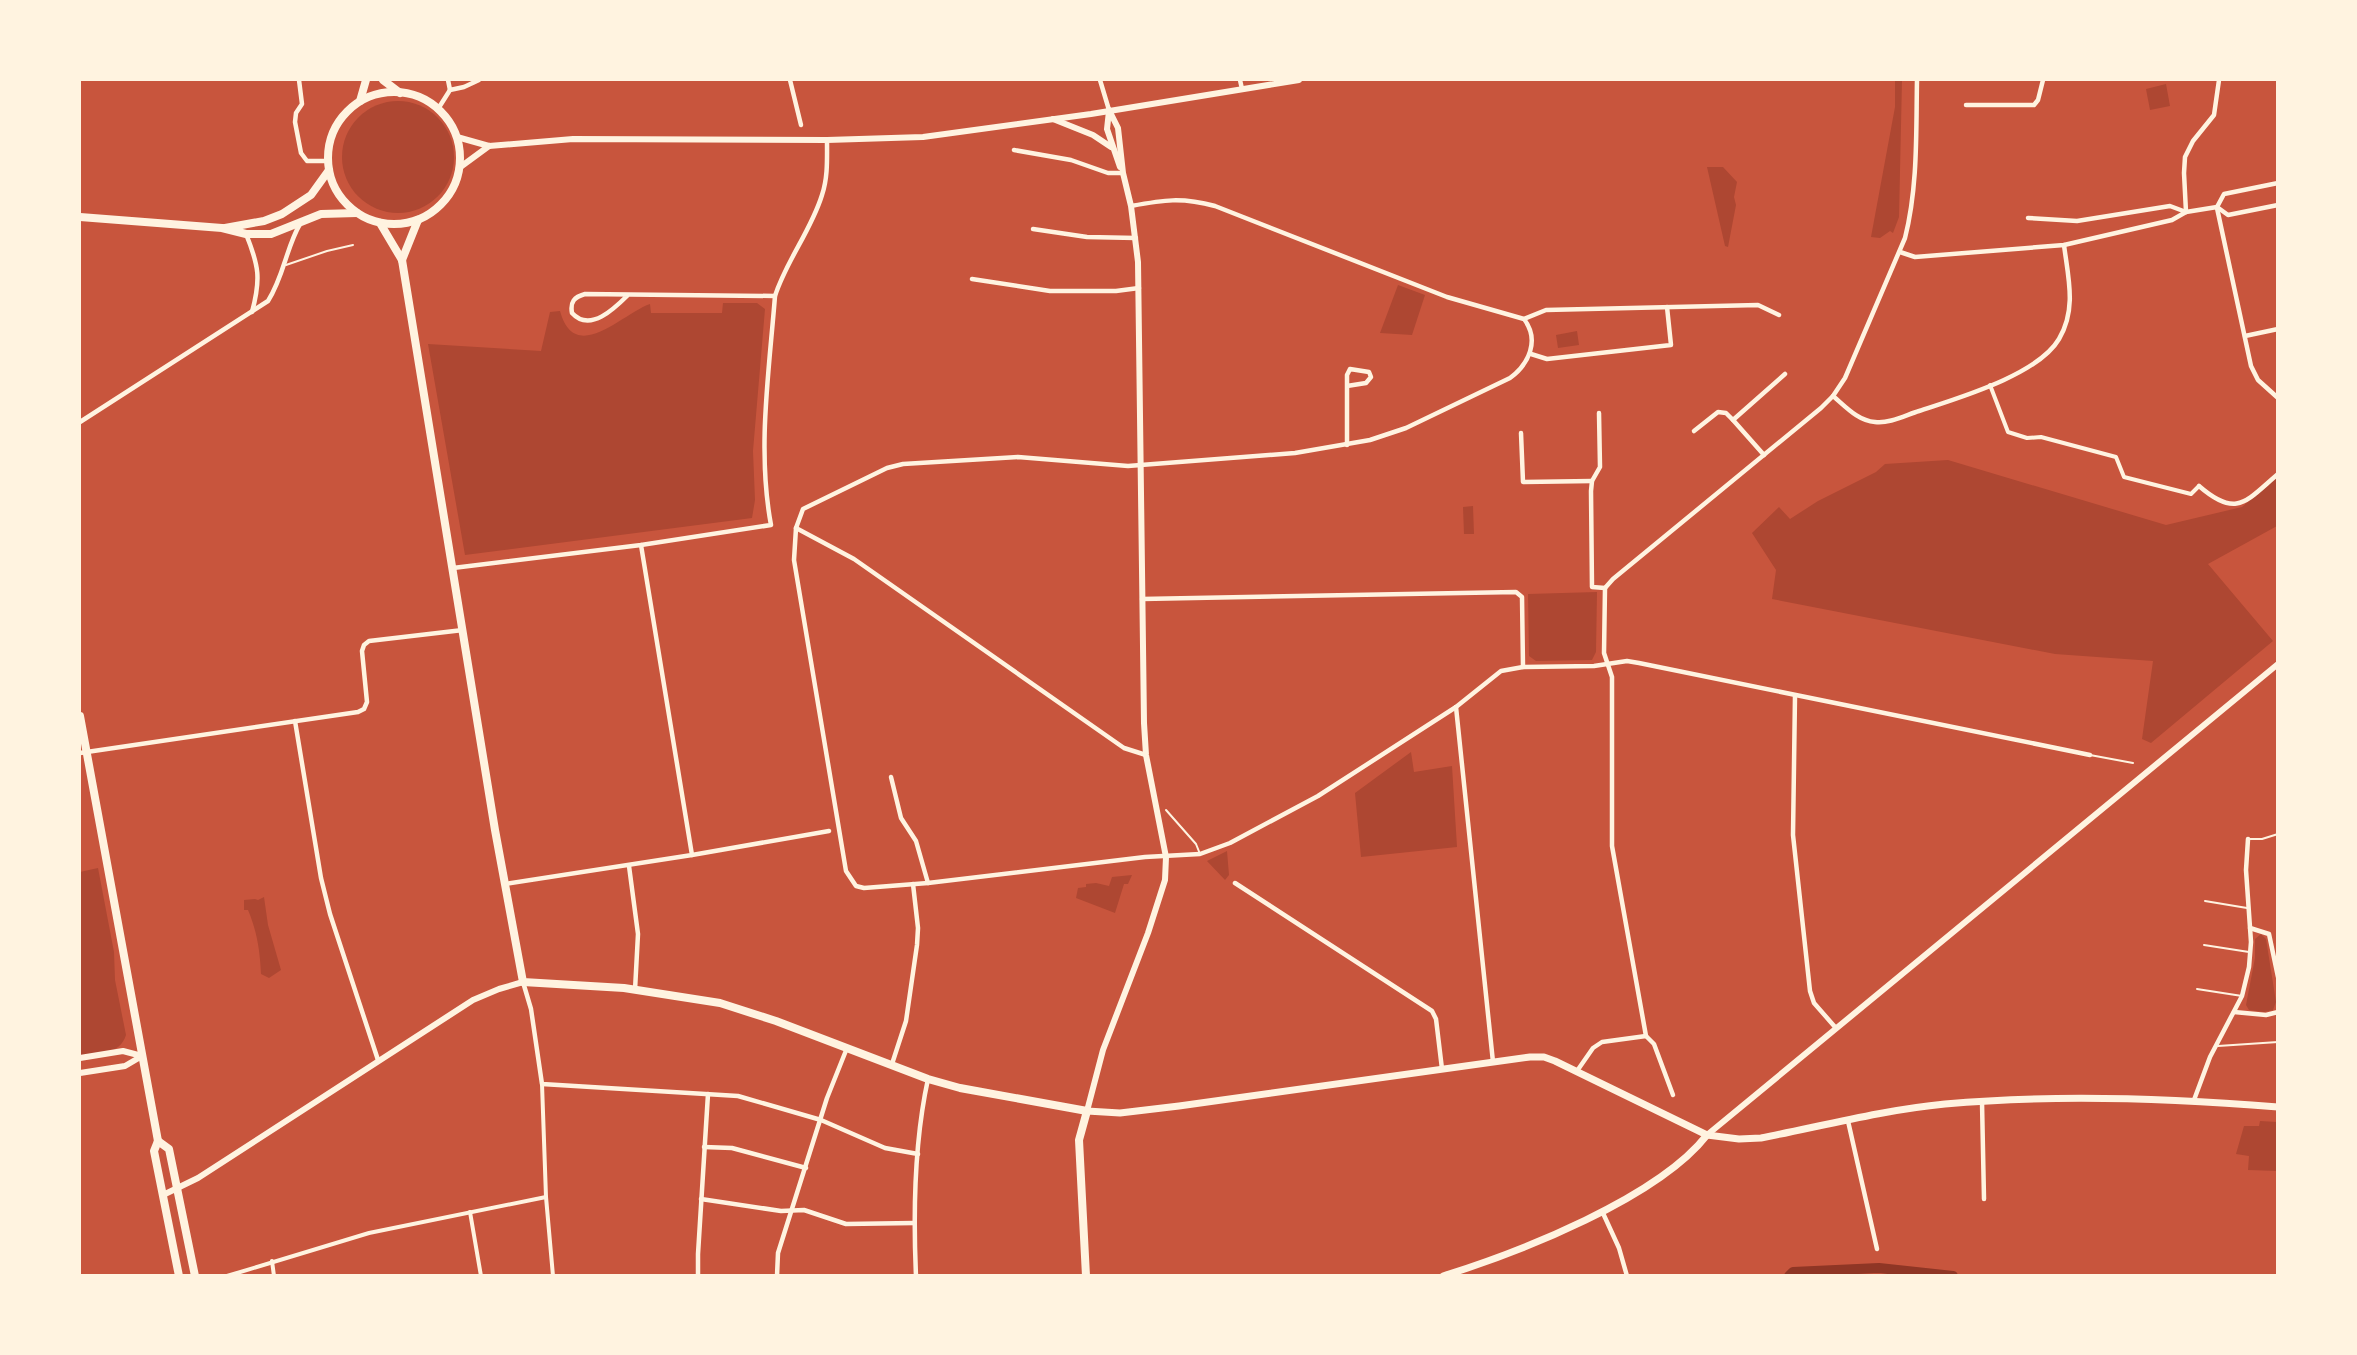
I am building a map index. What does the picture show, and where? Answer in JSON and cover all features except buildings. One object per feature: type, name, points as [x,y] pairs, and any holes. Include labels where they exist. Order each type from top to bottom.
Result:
[{"type":"main road","points":[[360,101],[366,80]]},
{"type":"main road","points":[[383,80],[400,93]]},
{"type":"main road","points":[[400,93],[414,95],[438,110],[449,121],[457,137],[460,151],[455,185],[446,200],[433,213],[399,225],[380,223],[357,213],[342,200],[333,185],[328,170],[328,161],[330,142],[337,124],[348,111],[360,101],[379,94],[400,93]]},
{"type":"main road","points":[[222,228],[264,221],[282,214],[311,195],[328,170]]},
{"type":"main road","points":[[80,217],[222,228],[246,234],[271,234],[321,214],[357,213]]},
{"type":"main road","points":[[402,260],[418,220]]},
{"type":"main road","points":[[380,223],[402,260],[523,982],[549,982],[635,990],[720,1003],[776,1021],[927,1078],[969,1089],[1087,1111],[1120,1113],[1179,1106],[1530,1057],[1544,1057],[1577,1071],[1707,1135],[1746,1140],[1923,1107],[1982,1102],[2115,1098],[2194,1100],[2277,1107]]},
{"type":"main road","points":[[80,716],[83,753],[124,949],[158,1142],[154,1151],[180,1275]]},
{"type":"main road","points":[[1086,1275],[1079,1140],[1087,1111]]},
{"type":"main road","points":[[1443,1275],[1513,1252],[1602,1211],[1665,1174],[1690,1155],[1707,1135]]},
{"type":"main road","points":[[158,1142],[169,1149],[195,1275]]},
{"type":"street","points":[[299,80],[302,104],[296,113],[295,122],[301,153],[307,161],[328,161]]},
{"type":"street","points":[[438,110],[450,90],[448,80]]},
{"type":"street","points":[[450,90],[479,80]]},
{"type":"street","points":[[790,80],[801,124]]},
{"type":"street","points":[[1087,1111],[1103,1050],[1148,933],[1165,880],[1166,856],[1146,755],[1140,464],[1140,288],[1136,238],[1123,173],[1119,128],[1100,80]]},
{"type":"street","points":[[1240,80],[1242,89]]},
{"type":"street","points":[[457,137],[489,146],[594,139],[826,140],[923,137],[1299,80]]},
{"type":"street","points":[[1673,1095],[1654,1044],[1646,1036],[1612,854],[1612,677],[1604,652],[1605,588],[1833,396],[1858,350],[1900,252],[1910,220],[1915,163],[1917,80]]},
{"type":"street","points":[[1966,105],[2034,105],[2037,103],[2043,80]]},
{"type":"street","points":[[2186,212],[2185,157],[2193,141],[2214,115],[2219,80]]},
{"type":"street","points":[[1110,110],[1107,129],[1111,147],[1123,173]]},
{"type":"street","points":[[1053,119],[1093,135],[1111,147]]},
{"type":"street","points":[[453,568],[641,545],[771,525],[765,488],[763,452],[775,296],[781,277],[822,197],[828,170],[826,140]]},
{"type":"street","points":[[459,168],[489,146]]},
{"type":"street","points":[[1014,150],[1071,160],[1108,173],[1123,173]]},
{"type":"street","points":[[2277,183],[2224,194],[2217,207],[2251,366],[2258,380],[2277,398]]},
{"type":"street","points":[[1131,206],[1168,199],[1195,201],[1215,206],[1459,301],[1524,319],[1546,310],[1758,305],[1779,315]]},
{"type":"street","points":[[1900,252],[1915,257],[2064,245],[2172,220],[2186,212],[2217,207],[2228,215],[2277,205]]},
{"type":"street","points":[[2028,218],[2077,221],[2170,206],[2186,212]]},
{"type":"street","points":[[80,422],[268,300],[277,287],[294,235],[300,224]]},
{"type":"street","points":[[1033,229],[1087,237],[1136,238]]},
{"type":"street","points":[[246,234],[257,262],[258,290],[252,312]]},
{"type":"street","points":[[1833,396],[1864,420],[1882,423],[1975,392],[2041,359],[2053,349],[2066,325],[2071,293],[2064,245]]},
{"type":"street","points":[[972,279],[1050,291],[1116,291],[1140,288]]},
{"type":"street","points":[[628,295],[612,309],[594,320],[586,321],[577,318],[572,313],[571,307],[577,296],[585,294],[775,296]]},
{"type":"street","points":[[1531,354],[1547,359],[1671,345],[1667,307]]},
{"type":"street","points":[[1524,319],[1530,330],[1531,354],[1519,371],[1493,387],[1406,428],[1370,440],[1295,453],[1128,466],[1018,457],[903,464],[887,468],[803,509],[796,528],[794,560],[842,850],[850,879],[856,886],[864,888],[928,883],[1136,858],[1200,854],[1230,843],[1318,796],[1456,707],[1501,671],[1523,667],[1640,663],[2090,755]]},
{"type":"street","points":[[2245,336],[2277,329]]},
{"type":"street","points":[[1347,386],[1366,383],[1371,377],[1369,372],[1350,369],[1347,375],[1347,386],[1347,445]]},
{"type":"street","points":[[1733,420],[1785,374]]},
{"type":"street","points":[[1990,385],[2008,432],[2027,438],[2041,436],[2116,457],[2124,477],[2191,494],[2199,486],[2211,497],[2232,505],[2242,504],[2277,474]]},
{"type":"street","points":[[1694,431],[1718,412],[1726,413],[1764,455]]},
{"type":"street","points":[[1599,413],[1600,466],[1592,481],[1592,588],[1605,588]]},
{"type":"street","points":[[1521,433],[1523,482],[1592,481]]},
{"type":"street","points":[[796,528],[854,559],[1124,748],[1146,755]]},
{"type":"street","points":[[641,545],[692,855]]},
{"type":"street","points":[[1142,599],[1516,592],[1522,597],[1523,667]]},
{"type":"street","points":[[83,753],[358,711],[364,709],[367,702],[362,651],[364,645],[369,641],[463,630]]},
{"type":"street","points":[[1707,1135],[2277,664]]},
{"type":"street","points":[[1795,696],[1793,835],[1810,991],[1814,1003],[1835,1027]]},
{"type":"street","points":[[1456,707],[1493,1062]]},
{"type":"street","points":[[295,721],[327,905],[378,1060]]},
{"type":"street","points":[[891,777],[901,818],[916,842],[928,883]]},
{"type":"street","points":[[505,884],[629,866],[828,831]]},
{"type":"street","points":[[2194,1100],[2201,1076],[2242,996],[2250,953],[2246,870],[2248,839]]},
{"type":"street","points":[[629,866],[638,934],[635,990]]},
{"type":"street","points":[[1235,883],[1432,1011],[1436,1019],[1442,1069]]},
{"type":"street","points":[[892,1064],[906,1021],[918,928],[913,884]]},
{"type":"street","points":[[2250,928],[2269,934],[2277,977]]},
{"type":"street","points":[[163,1195],[177,1189],[473,1000],[523,982],[531,1009],[542,1083],[546,1197],[553,1275]]},
{"type":"street","points":[[2234,1012],[2266,1015],[2277,1012]]},
{"type":"street","points":[[1577,1071],[1593,1048],[1602,1042],[1646,1036]]},
{"type":"street","points":[[777,1275],[778,1253],[790,1211],[847,1048]]},
{"type":"street","points":[[80,1058],[123,1051],[142,1056]]},
{"type":"street","points":[[80,1073],[125,1066],[142,1056]]},
{"type":"street","points":[[916,1275],[914,1223],[918,1154],[927,1078]]},
{"type":"street","points":[[542,1083],[748,1098],[821,1120],[885,1148],[918,1154]]},
{"type":"street","points":[[698,1275],[708,1094]]},
{"type":"street","points":[[1982,1102],[1984,1199]]},
{"type":"street","points":[[1848,1121],[1877,1250]]},
{"type":"street","points":[[704,1147],[732,1148],[806,1168]]},
{"type":"street","points":[[227,1275],[369,1233],[546,1197]]},
{"type":"street","points":[[701,1199],[781,1211],[804,1210],[846,1224],[914,1223]]},
{"type":"street","points":[[1602,1211],[1619,1248],[1628,1275]]},
{"type":"street","points":[[470,1212],[481,1275]]},
{"type":"street","points":[[272,1261],[274,1275]]},
{"type":"lane","points":[[286,265],[353,245]]},
{"type":"lane","points":[[2090,755],[2133,762]]},
{"type":"lane","points":[[1166,810],[1196,844],[1200,854]]},
{"type":"lane","points":[[2248,839],[2262,839],[2277,834]]},
{"type":"lane","points":[[2205,901],[2248,908]]},
{"type":"lane","points":[[2204,945],[2250,953]]},
{"type":"lane","points":[[2197,989],[2242,996]]},
{"type":"lane","points":[[2216,1046],[2277,1042]]},
{"type":"shaded area","points":[[1895,80],[1902,80],[1899,217],[1893,233],[1890,231],[1880,238],[1871,237],[1895,107]]},
{"type":"shaded area","points":[[2166,84],[2170,106],[2150,110],[2146,89]]},
{"type":"shaded area","points":[[398,101],[419,105],[437,118],[450,136],[454,157],[450,178],[437,196],[419,209],[398,213],[377,209],[359,196],[346,178],[342,157],[346,136],[359,118],[377,105]]},
{"type":"shaded area","points":[[1707,167],[1723,167],[1737,182],[1734,197],[1736,205],[1728,247],[1725,246]]},
{"type":"shaded area","points":[[1398,285],[1425,295],[1412,335],[1380,333]]},
{"type":"shaded area","points":[[723,303],[757,303],[765,309],[753,451],[755,500],[752,518],[465,555],[428,344],[541,351],[550,312],[560,311],[567,327],[577,334],[588,335],[614,325],[650,304],[651,313],[722,313]]},
{"type":"shaded area","points":[[1577,331],[1579,345],[1558,348],[1556,335]]},
{"type":"shaded area","points":[[1948,460],[2166,525],[2242,507],[2277,476],[2277,526],[2208,564],[2273,641],[2151,743],[2142,739],[2153,661],[2055,654],[1772,599],[1776,570],[1752,533],[1779,507],[1790,519],[1818,501],[1876,472],[1885,464]]},
{"type":"shaded area","points":[[1473,506],[1474,534],[1464,534],[1463,507]]},
{"type":"shaded area","points":[[1597,592],[1596,652],[1592,660],[1536,661],[1529,656],[1528,594]]},
{"type":"shaded area","points":[[1411,752],[1414,772],[1452,766],[1457,847],[1361,857],[1355,793]]},
{"type":"shaded area","points":[[1227,851],[1229,875],[1225,880],[1207,861]]},
{"type":"shaded area","points":[[98,868],[114,952],[115,980],[126,1035],[123,1042],[113,1050],[80,1057],[80,872]]},
{"type":"shaded area","points":[[1132,875],[1128,884],[1124,884],[1115,913],[1076,898],[1078,888],[1086,887],[1086,884],[1096,883],[1109,886],[1112,877]]},
{"type":"shaded area","points":[[264,897],[268,925],[281,970],[269,978],[261,974],[256,933],[248,910],[244,910],[244,900],[258,900]]},
{"type":"shaded area","points":[[2261,934],[2266,939],[2276,1002],[2273,1010],[2264,1012],[2249,1010],[2246,1005],[2255,958],[2255,939]]},
{"type":"shaded area","points":[[2260,1121],[2277,1122],[2277,1171],[2248,1170],[2249,1156],[2236,1154],[2244,1126],[2259,1126]]},
{"type":"waterway","points":[[1789,1276],[1793,1272],[1879,1268],[1953,1276]]}]
